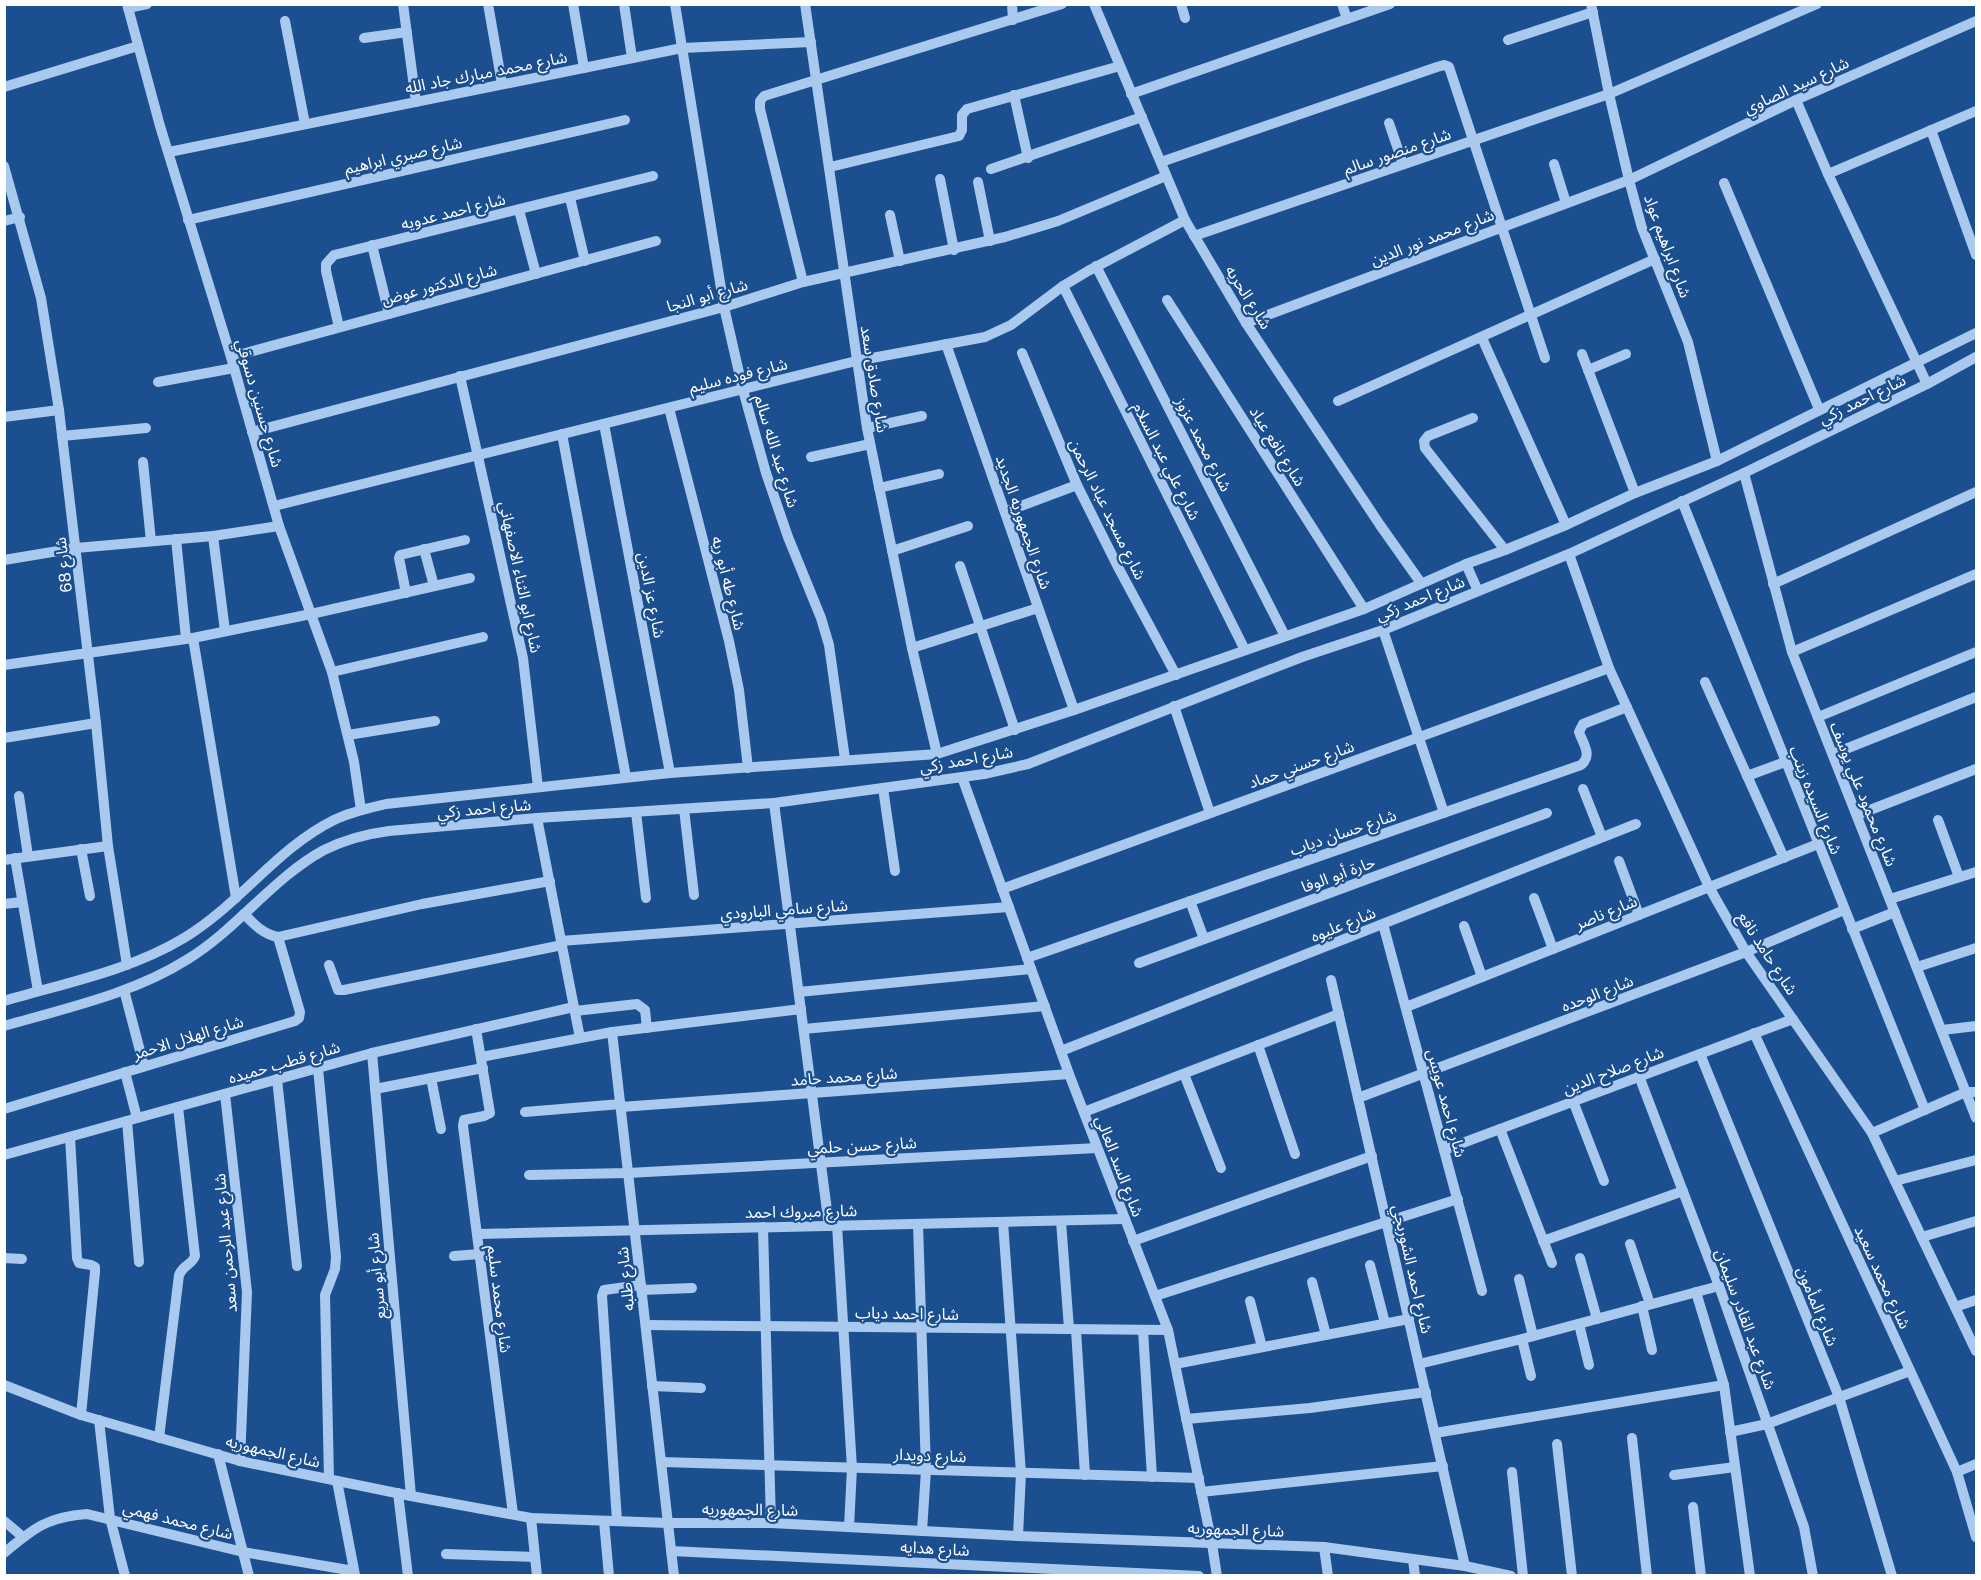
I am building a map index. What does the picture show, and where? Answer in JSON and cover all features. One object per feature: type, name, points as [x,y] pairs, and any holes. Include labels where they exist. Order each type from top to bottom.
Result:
[{"type":"street","points":[[127,7],[147,4]]},
{"type":"street","points":[[403,4],[416,102]]},
{"type":"street","points":[[488,4],[502,84]]},
{"type":"street","points":[[573,4],[584,68]]},
{"type":"street","points":[[624,4],[633,58]]},
{"type":"street","name":"شارع عبد الله سالم","points":[[675,4],[724,307],[743,390],[766,473],[829,645],[845,759]]},
{"type":"street","name":"شارع صادق سعد","points":[[805,4],[867,428],[912,648],[937,754]]},
{"type":"street","points":[[1012,4],[1013,20]]},
{"type":"street","points":[[803,282],[760,101],[764,96],[1062,4]]},
{"type":"street","name":"شارع الحريه","points":[[1094,4],[1166,176],[1194,236],[1246,323],[1421,583]]},
{"type":"street","points":[[1181,4],[1185,18]]},
{"type":"street","points":[[1342,4],[1347,19]]},
{"type":"street","points":[[1131,94],[1390,4]]},
{"type":"street","name":"شارع منصور سالم","points":[[1194,236],[1609,94],[1817,4]]},
{"type":"street","name":"شارع حسنين دسوقي","points":[[127,7],[188,220],[233,362],[279,526],[332,672],[348,735],[361,810]]},
{"type":"street","points":[[1508,40],[1592,7]]},
{"type":"street","name":"شارع ابراهيم عواد","points":[[1592,7],[1609,94],[1642,228],[1688,342],[1717,461]]},
{"type":"street","points":[[285,21],[305,124]]},
{"type":"street","name":"شارع سيد الصاوي","points":[[1629,180],[1796,100],[1977,21]]},
{"type":"street","points":[[364,38],[406,32]]},
{"type":"street","name":"شارع محمد مبارك جاد الله","points":[[169,152],[682,48],[811,42]]},
{"type":"street","points":[[4,87],[138,46]]},
{"type":"street","points":[[1161,162],[1437,67],[1444,65],[1449,67],[1545,358]]},
{"type":"street","points":[[830,167],[959,136],[962,130],[962,115],[967,109],[1120,66]]},
{"type":"street","points":[[1014,95],[1028,158]]},
{"type":"street","points":[[1796,100],[1915,363],[1927,384]]},
{"type":"street","points":[[1828,174],[1977,111]]},
{"type":"street","points":[[991,169],[1142,117]]},
{"type":"street","name":"شارع صبري ابراهيم","points":[[188,220],[625,120]]},
{"type":"street","points":[[1389,123],[1403,164]]},
{"type":"street","points":[[1931,130],[1974,238],[1977,255]]},
{"type":"street","points":[[1554,164],[1566,203]]},
{"type":"street","name":"شارع 68","points":[[4,166],[41,298],[59,410],[96,723],[108,846],[127,965]]},
{"type":"street","name":"شارع احمد عدويه","points":[[339,327],[326,264],[334,255],[653,176]]},
{"type":"street","name":"شارع أبو النجا","points":[[252,432],[724,307],[803,282],[990,241],[1058,221],[1166,176]]},
{"type":"street","points":[[940,179],[954,250]]},
{"type":"street","name":"شارع محمد نور الدين","points":[[1246,323],[1629,180]]},
{"type":"street","points":[[978,182],[990,241]]},
{"type":"street","points":[[1724,183],[1819,409]]},
{"type":"street","points":[[570,198],[585,261]]},
{"type":"street","points":[[519,210],[536,274]]},
{"type":"street","points":[[890,215],[900,261]]},
{"type":"street","points":[[4,221],[20,217]]},
{"type":"street","name":"شارع فوده سليم","points":[[274,506],[856,362],[985,337],[1000,331],[1026,315],[1063,286],[1096,266],[1185,220]]},
{"type":"street","name":"شارع الدكتور عوض","points":[[158,382],[233,362],[339,327],[656,241]]},
{"type":"street","points":[[372,245],[389,314]]},
{"type":"street","points":[[1338,402],[1655,259]]},
{"type":"street","name":"شارع محمد عزوز","points":[[1096,266],[1285,636]]},
{"type":"street","name":"شارع علي عبد السلام","points":[[1063,286],[1245,650]]},
{"type":"street","name":"شارع نافع عياد","points":[[1167,300],[1364,609]]},
{"type":"street","name":"شارع احمد زكي","points":[[4,1001],[127,965],[157,953],[212,919],[285,854],[314,832],[335,820],[361,810],[386,804],[626,777],[937,754],[1015,730],[1364,609],[1466,564],[1566,525],[1635,493],[1717,461],[1977,333]]},
{"type":"street","points":[[1482,338],[1566,525]]},
{"type":"street","name":"شارع الجمهوريه الجديد","points":[[946,344],[1074,710]]},
{"type":"street","name":"شارع مسجد عباد الرحمن","points":[[1022,352],[1077,485],[1176,675]]},
{"type":"street","points":[[1582,354],[1635,493]]},
{"type":"street","points":[[1588,370],[1626,354]]},
{"type":"street","name":"شارع احمد زكي","points":[[4,1026],[124,990],[157,976],[189,959],[218,938],[304,863],[323,851],[366,834],[537,818],[774,803],[962,777],[1028,764],[1302,657],[1383,630],[1569,554],[1744,473],[1927,384],[1977,357]]},
{"type":"street","name":"شارع ابو الثناء الاصفهاني","points":[[460,376],[524,658],[538,788]]},
{"type":"street","name":"شارع طه أبو ريه","points":[[669,408],[729,641],[739,690],[748,768]]},
{"type":"street","points":[[4,417],[59,410]]},
{"type":"street","points":[[867,428],[922,416]]},
{"type":"street","points":[[1473,418],[1428,436],[1424,441],[1425,448],[1506,550]]},
{"type":"street","name":"شارع عز الدين","points":[[604,424],[670,773]]},
{"type":"street","points":[[62,436],[146,428]]},
{"type":"street","points":[[562,434],[626,777]]},
{"type":"street","points":[[811,457],[870,444]]},
{"type":"street","points":[[143,462],[151,541]]},
{"type":"street","name":"شارع محمود علي يوسف","points":[[1744,473],[1792,652],[1941,1030],[1971,1092],[1977,1118]]},
{"type":"street","points":[[879,488],[939,474]]},
{"type":"street","points":[[1005,512],[1077,485]]},
{"type":"street","points":[[1773,584],[1977,492]]},
{"type":"street","name":"شارع السيده زينب","points":[[1682,501],[1925,1110]]},
{"type":"street","points":[[4,560],[76,548],[213,536],[279,526]]},
{"type":"street","points":[[892,551],[968,526]]},
{"type":"street","points":[[213,536],[225,631]]},
{"type":"street","points":[[176,539],[189,638],[236,898]]},
{"type":"street","points":[[406,593],[400,555],[465,540]]},
{"type":"street","points":[[424,549],[434,586]]},
{"type":"street","name":"شارع حامد نافع","points":[[1569,554],[1609,668],[1709,887],[1746,952],[1872,1133],[1977,1351]]},
{"type":"street","points":[[1466,564],[1478,591]]},
{"type":"street","points":[[960,566],[1015,730]]},
{"type":"street","points":[[1792,652],[1977,573]]},
{"type":"street","points":[[4,665],[189,638],[470,579]]},
{"type":"street","points":[[912,648],[1038,608]]},
{"type":"street","points":[[1383,630],[1444,813]]},
{"type":"street","points":[[332,672],[483,637]]},
{"type":"street","points":[[1818,717],[1977,652]]},
{"type":"street","name":"شارع حسني حماد","points":[[1002,889],[1609,668]]},
{"type":"street","points":[[1705,682],[1784,858]]},
{"type":"street","points":[[1833,754],[1977,697]]},
{"type":"street","points":[[1174,706],[1210,813]]},
{"type":"street","name":"شارع حسان دياب","points":[[1027,958],[1581,765],[1585,762],[1587,753],[1580,732],[1582,724],[1627,707]]},
{"type":"street","points":[[348,735],[435,721]]},
{"type":"street","points":[[4,738],[96,723]]},
{"type":"street","points":[[1747,776],[1785,762]]},
{"type":"street","points":[[1857,815],[1977,769]]},
{"type":"street","name":"شارع السد العالي","points":[[962,777],[1069,1074],[1168,1330],[1217,1575]]},
{"type":"street","points":[[883,788],[895,871]]},
{"type":"street","points":[[1583,789],[1602,837]]},
{"type":"street","points":[[19,796],[28,856]]},
{"type":"street","points":[[774,803],[821,1163],[833,1225],[843,1327],[852,1468],[849,1527]]},
{"type":"street","points":[[684,809],[694,895]]},
{"type":"street","points":[[636,812],[646,898]]},
{"type":"street","name":"حارة أبو الوفا","points":[[1139,963],[1547,813]]},
{"type":"street","points":[[537,818],[580,1038]]},
{"type":"street","points":[[1938,820],[1959,877]]},
{"type":"street","name":"شارع عليوه","points":[[1061,1051],[1636,824]]},
{"type":"street","name":"شارع ناصر","points":[[1406,1007],[1818,844]]},
{"type":"street","points":[[38,991],[22,902],[10,859],[108,846]]},
{"type":"street","points":[[81,849],[90,896]]},
{"type":"street","points":[[1618,861],[1639,915]]},
{"type":"street","points":[[1890,899],[1977,872]]},
{"type":"street","points":[[244,914],[259,929],[278,938],[422,904],[550,881]]},
{"type":"street","points":[[249,887],[260,900]]},
{"type":"street","points":[[1534,898],[1553,949]]},
{"type":"street","points":[[1190,901],[1204,939]]},
{"type":"street","points":[[4,904],[22,902]]},
{"type":"street","name":"شارع سامي البارودي","points":[[329,964],[335,986],[338,990],[344,990],[562,943],[1009,907]]},
{"type":"street","name":"شارع الوحده","points":[[1359,1098],[1746,952],[1844,910]]},
{"type":"street","points":[[1852,929],[1895,912]]},
{"type":"street","name":"شارع احمد عويس","points":[[1383,924],[1482,1291]]},
{"type":"street","points":[[1464,926],[1482,977]]},
{"type":"street","name":"شارع الهلال الاحمر","points":[[4,1108],[295,1021],[299,1018],[300,1012],[278,938]]},
{"type":"street","points":[[1917,966],[1977,948]]},
{"type":"street","points":[[799,992],[1031,969]]},
{"type":"street","name":"شارع احمد الشوربجي","points":[[1331,980],[1465,1566]]},
{"type":"street","points":[[124,990],[144,1066]]},
{"type":"street","name":"شارع قطب حميده","points":[[4,1155],[372,1053],[574,1009],[638,1004],[645,1010],[647,1028]]},
{"type":"street","points":[[804,1029],[1045,1006]]},
{"type":"street","points":[[375,1089],[431,1078],[580,1038],[801,1009]]},
{"type":"street","points":[[1084,1112],[1339,1014]]},
{"type":"street","name":"شارع صلاح الدين","points":[[1444,1150],[1793,1019]]},
{"type":"street","points":[[1941,1030],[1977,1026]]},
{"type":"street","points":[[476,1029],[482,1063]]},
{"type":"street","name":"شارع طلبه","points":[[612,1032],[674,1575]]},
{"type":"street","name":"شارع محمد سعيد","points":[[1754,1033],[1957,1472],[1977,1537]]},
{"type":"street","points":[[1258,1046],[1295,1154]]},
{"type":"street","name":"شارع أبو سريع","points":[[372,1053],[411,1496]]},
{"type":"street","name":"شارع المأمون","points":[[1700,1054],[1839,1397],[1892,1575]]},
{"type":"street","name":"شارع محمد سليم","points":[[482,1063],[490,1113],[464,1120],[463,1126],[513,1514]]},
{"type":"street","points":[[318,1068],[336,1257],[333,1274],[325,1295],[333,1480],[355,1573]]},
{"type":"street","points":[[125,1072],[132,1120],[139,1262]]},
{"type":"street","name":"شارع محمد حامد","points":[[525,1112],[1069,1074]]},
{"type":"street","points":[[1185,1074],[1221,1168]]},
{"type":"street","name":"شارع عبد القادر سليمان","points":[[1639,1076],[1719,1286],[1804,1527],[1813,1575]]},
{"type":"street","points":[[431,1078],[441,1129]]},
{"type":"street","points":[[277,1079],[297,1266]]},
{"type":"street","points":[[1872,1133],[1971,1092]]},
{"type":"street","name":"شارع عبد الرحمن سعد","points":[[225,1094],[247,1292],[240,1461]]},
{"type":"street","points":[[1573,1101],[1604,1181]]},
{"type":"street","points":[[159,1438],[179,1275],[184,1266],[192,1262],[195,1256],[178,1107]]},
{"type":"street","points":[[1500,1129],[1552,1263]]},
{"type":"street","points":[[70,1137],[77,1258],[79,1263],[95,1267],[81,1415]]},
{"type":"street","name":"شارع حسن حلمي","points":[[529,1174],[628,1173],[1097,1148]]},
{"type":"street","points":[[1133,1240],[1372,1156]]},
{"type":"street","points":[[1895,1181],[1977,1160]]},
{"type":"street","points":[[1543,1241],[1683,1191]]},
{"type":"street","points":[[1155,1296],[1458,1199]]},
{"type":"street","name":"شارع مبروك احمد","points":[[477,1234],[1125,1220]]},
{"type":"street","points":[[1061,1221],[1085,1475]]},
{"type":"street","points":[[1922,1237],[1977,1221]]},
{"type":"street","points":[[1003,1222],[1022,1473],[1018,1536]]},
{"type":"street","points":[[918,1224],[926,1470],[922,1531]]},
{"type":"street","points":[[762,1227],[771,1523]]},
{"type":"street","points":[[1630,1244],[1646,1305],[1652,1350]]},
{"type":"street","points":[[453,1256],[480,1254]]},
{"type":"street","points":[[4,1258],[21,1259]]},
{"type":"street","points":[[1580,1258],[1597,1319]]},
{"type":"street","points":[[1370,1265],[1385,1323]]},
{"type":"street","points":[[1520,1279],[1531,1376]]},
{"type":"street","points":[[1312,1281],[1326,1335]]},
{"type":"street","points":[[1419,1364],[1528,1338],[1719,1286]]},
{"type":"street","points":[[617,1521],[602,1296],[604,1290],[692,1288]]},
{"type":"street","points":[[1696,1292],[1724,1384],[1750,1575]]},
{"type":"street","points":[[1955,1307],[1977,1300]]},
{"type":"street","points":[[1250,1301],[1262,1347]]},
{"type":"street","points":[[1175,1364],[1409,1319]]},
{"type":"street","points":[[1579,1324],[1589,1365]]},
{"type":"street","name":"شارع احمد دياب","points":[[646,1326],[1168,1330]]},
{"type":"street","points":[[1143,1330],[1152,1477]]},
{"type":"street","points":[[1730,1432],[1767,1424],[1910,1371]]},
{"type":"street","points":[[1435,1433],[1724,1384]]},
{"type":"street","name":"شارع الجمهوريه","points":[[4,1385],[81,1415],[240,1461],[531,1518],[668,1523],[771,1523],[1018,1536],[1324,1546],[1465,1566],[1507,1575]]},
{"type":"street","points":[[652,1386],[701,1388]]},
{"type":"street","points":[[1186,1419],[1310,1408],[1426,1392]]},
{"type":"street","points":[[99,1420],[110,1518],[125,1575]]},
{"type":"street","points":[[1632,1438],[1647,1575]]},
{"type":"street","points":[[1557,1444],[1572,1575]]},
{"type":"street","points":[[218,1454],[249,1575]]},
{"type":"street","name":"شارع دويدار","points":[[661,1462],[1199,1478]]},
{"type":"street","points":[[1957,1472],[1977,1464]]},
{"type":"street","points":[[1201,1492],[1443,1466]]},
{"type":"street","points":[[1674,1475],[1735,1467]]},
{"type":"street","points":[[1512,1472],[1523,1575]]},
{"type":"street","points":[[398,1493],[408,1575]]},
{"type":"street","points":[[1693,1507],[1701,1575]]},
{"type":"street","name":"شارع محمد فهمي","points":[[4,1553],[42,1523],[64,1516],[87,1514],[243,1552],[355,1573]]},
{"type":"street","points":[[531,1518],[537,1575]]},
{"type":"street","points":[[4,1521],[23,1537]]},
{"type":"street","points":[[604,1521],[609,1575]]},
{"type":"street","points":[[1324,1546],[1328,1575]]},
{"type":"street","name":"شارع هدايه","points":[[671,1551],[1198,1575]]},
{"type":"street","points":[[446,1554],[535,1557]]},
{"type":"street","points":[[1413,1560],[1415,1575]]}]
